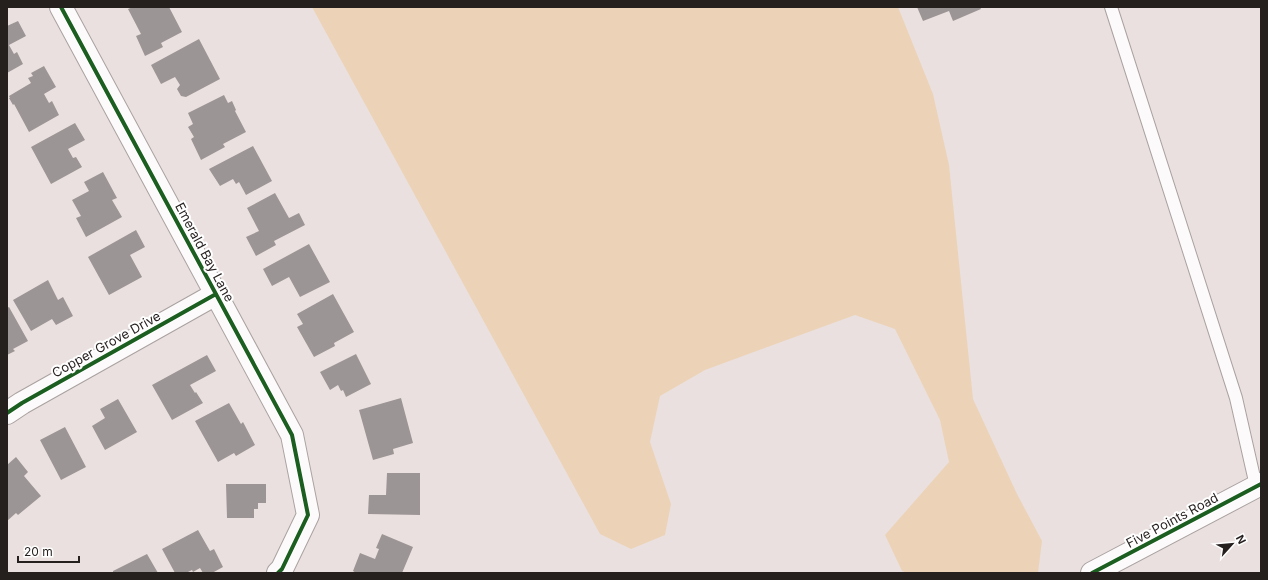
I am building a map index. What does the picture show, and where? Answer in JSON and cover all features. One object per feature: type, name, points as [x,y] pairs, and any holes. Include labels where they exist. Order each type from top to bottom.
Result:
[{"type":"street","name":"Emerald Bay Lane","points":[[61,7],[292,435],[308,515],[282,569],[278,573]]},
{"type":"street","name":"Copper Grove Drive","points":[[7,413],[22,403],[216,294]]},
{"type":"street","name":"Five Points Road","points":[[1092,573],[1259,485]]},
{"type":"lane","points":[[1111,7],[1236,398],[1259,485]]},
{"type":"shaded area","points":[[312,7],[898,7],[933,94],[949,165],[973,399],[1017,494],[1042,541],[1038,573],[908,573],[902,571],[885,535],[949,462],[940,420],[895,329],[855,315],[705,370],[660,396],[650,442],[671,504],[665,535],[631,549],[600,534]]},
{"type":"building","points":[[133,7],[169,7],[182,32],[161,43],[163,47],[145,56],[136,36],[141,34],[128,9]]},
{"type":"building","points":[[917,7],[980,7],[981,9],[953,21],[949,11],[923,21]]},
{"type":"building","points":[[18,21],[26,36],[9,45],[14,54],[17,52],[23,64],[7,73],[7,26]]},
{"type":"building","points":[[199,39],[220,79],[186,97],[181,96],[177,89],[180,85],[175,77],[161,84],[151,65]]},
{"type":"building","points":[[44,66],[56,87],[44,94],[49,103],[52,101],[59,115],[29,132],[9,96],[31,83],[28,78],[33,76],[31,73]]},
{"type":"building","points":[[224,95],[228,103],[232,101],[236,110],[235,111],[246,132],[223,144],[225,147],[201,160],[191,139],[194,137],[188,127],[193,124],[188,113]]},
{"type":"building","points":[[75,123],[85,140],[68,149],[73,158],[76,157],[82,167],[51,184],[31,147]]},
{"type":"building","points":[[253,146],[272,181],[246,195],[239,182],[236,184],[233,179],[220,186],[209,169]]},
{"type":"building","points":[[103,172],[117,198],[112,200],[122,217],[86,237],[76,218],[81,216],[72,200],[89,191],[84,182]]},
{"type":"building","points":[[275,193],[289,218],[299,213],[305,225],[274,241],[276,245],[256,256],[246,237],[259,231],[247,208]]},
{"type":"building","points":[[136,230],[145,247],[130,255],[142,277],[109,295],[88,257]]},
{"type":"building","points":[[309,244],[330,282],[300,297],[289,277],[272,286],[263,269]]},
{"type":"building","points":[[48,280],[58,300],[63,297],[73,316],[56,325],[52,319],[31,331],[13,300]]},
{"type":"building","points":[[333,294],[354,332],[334,343],[335,346],[314,357],[297,327],[303,324],[297,314]]},
{"type":"building","points":[[9,307],[28,341],[13,349],[15,351],[7,355],[7,308]]},
{"type":"building","points":[[356,354],[371,384],[346,397],[343,390],[341,391],[338,385],[330,390],[320,372]]},
{"type":"building","points":[[207,355],[216,371],[190,385],[203,403],[172,420],[152,385]]},
{"type":"building","points":[[401,398],[413,443],[393,449],[394,454],[373,460],[359,410]]},
{"type":"building","points":[[118,399],[137,432],[105,450],[92,426],[105,418],[100,409]]},
{"type":"building","points":[[229,403],[241,424],[243,422],[255,445],[236,456],[234,453],[218,462],[195,421]]},
{"type":"building","points":[[65,427],[86,467],[61,480],[40,440]]},
{"type":"building","points":[[16,457],[28,472],[24,476],[41,496],[18,515],[16,513],[7,521],[7,465]]},
{"type":"building","points":[[387,473],[420,473],[420,515],[368,514],[369,495],[386,495]]},
{"type":"building","points":[[226,484],[266,484],[266,503],[258,503],[258,509],[254,509],[254,518],[227,518]]},
{"type":"building","points":[[198,530],[210,551],[214,549],[223,567],[212,573],[203,573],[200,568],[193,572],[192,570],[186,573],[175,573],[162,549]]},
{"type":"building","points":[[382,534],[413,547],[402,573],[356,573],[353,571],[360,553],[375,559],[379,549],[376,548]]},
{"type":"building","points":[[147,554],[158,573],[113,573],[113,571]]},
{"type":"cycle path","points":[[61,7],[292,435],[308,515],[282,569],[278,573]]},
{"type":"cycle path","points":[[7,413],[22,403],[216,294]]},
{"type":"cycle path","points":[[1092,573],[1261,484]]}]
